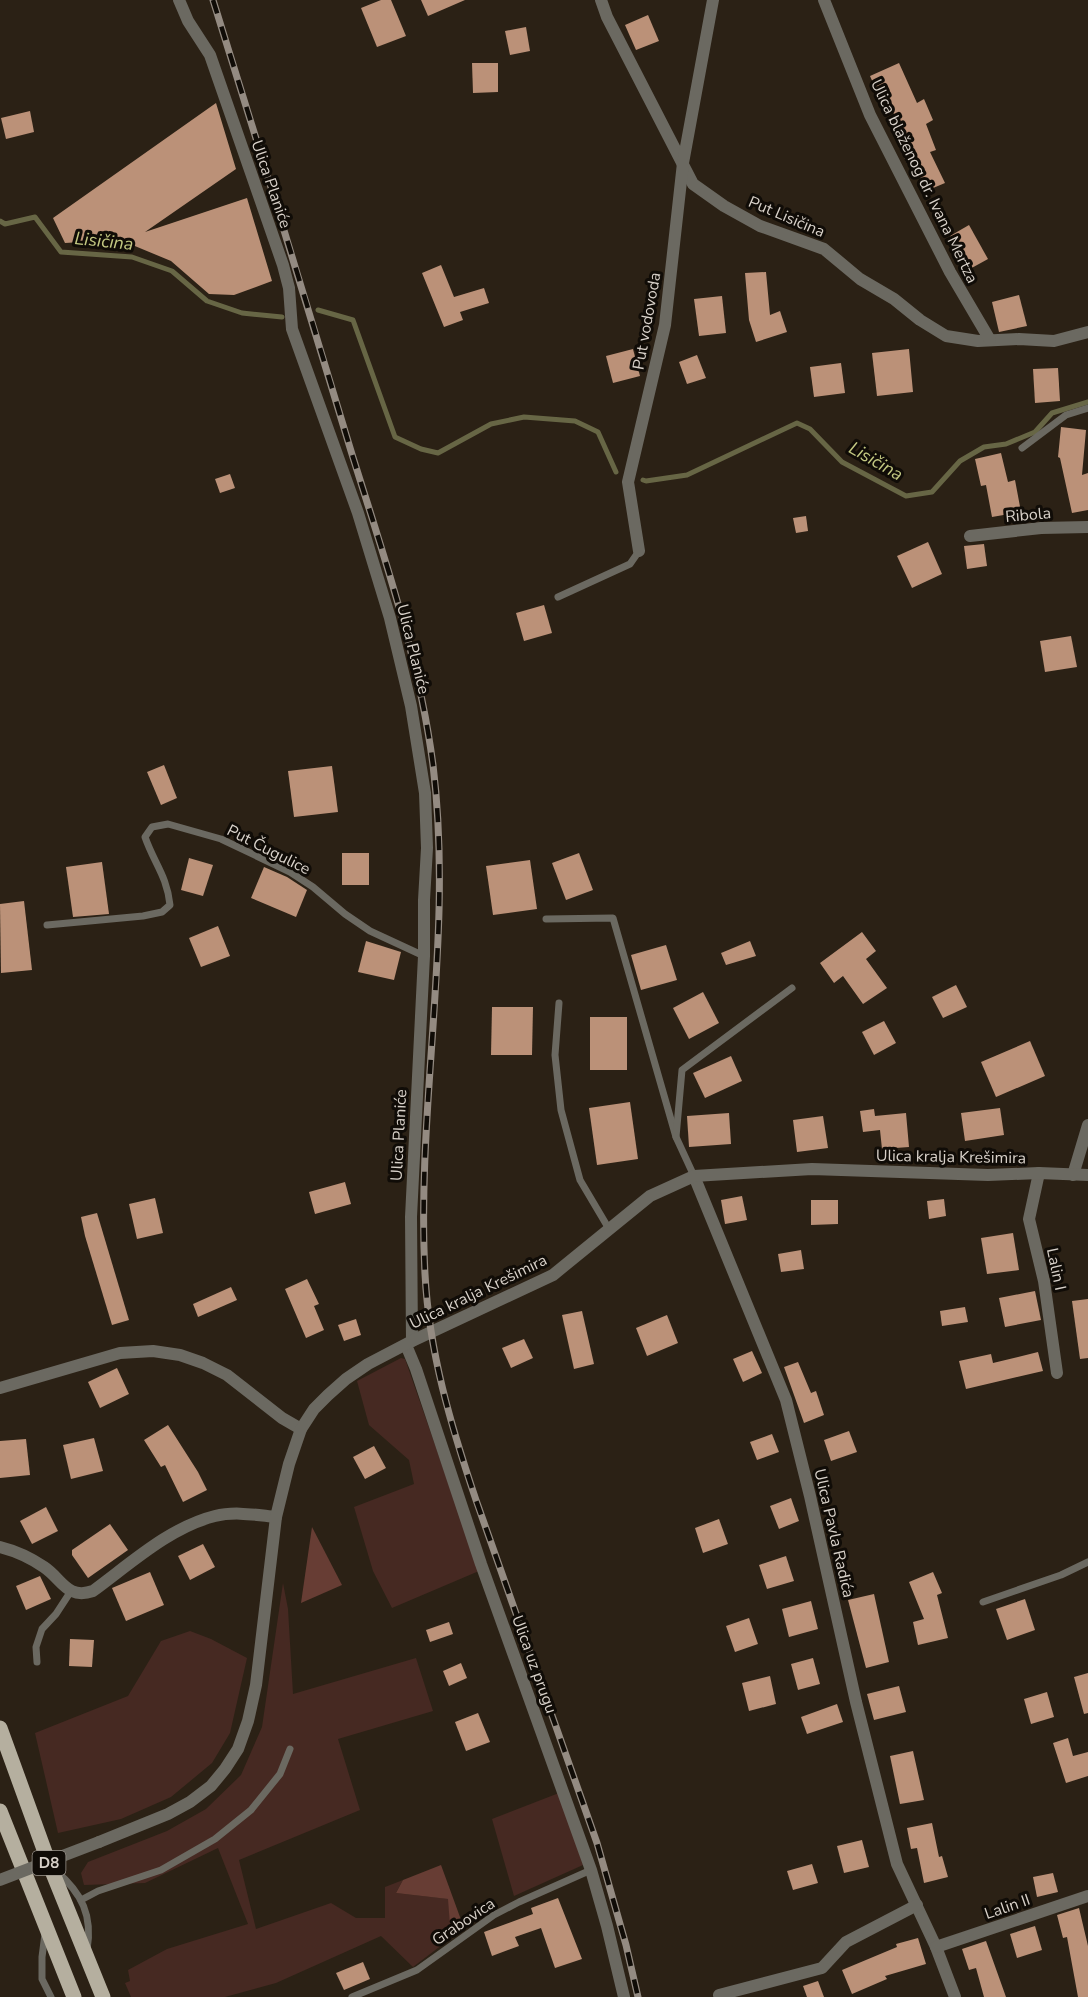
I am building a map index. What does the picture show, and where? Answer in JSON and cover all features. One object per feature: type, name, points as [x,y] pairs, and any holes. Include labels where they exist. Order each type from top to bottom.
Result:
[{"type":"main road","name":"D8","points":[[0,1728],[50,1866],[103,1997]]},
{"type":"main road","name":"D8","points":[[0,1811],[74,1997]]},
{"type":"street","name":"Ulica Planiće","points":[[179,0],[188,21],[210,55],[282,265],[289,288],[292,329],[358,513],[390,618],[411,706],[425,794],[427,848],[424,956],[412,1182],[409,1343]]},
{"type":"street","name":"Put Lisičina","points":[[601,0],[607,17],[693,184],[724,206],[760,226],[824,249],[860,279],[894,299],[920,320],[946,336],[978,341],[1018,339],[1054,341],[1088,332]]},
{"type":"street","name":"Put vodovoda","points":[[639,551],[628,482],[665,325],[683,163],[713,0]]},
{"type":"street","name":"Ulica blaženog dr. Ivana Mertza","points":[[824,0],[870,115],[950,272],[990,340]]},
{"type":"street","name":"Ribola","points":[[970,536],[1041,528],[1088,527]]},
{"type":"street","points":[[1073,1175],[1088,1125]]},
{"type":"street","name":"Ulica kralja Krešimira","points":[[0,1880],[168,1814],[190,1802],[211,1786],[225,1769],[238,1749],[248,1721],[256,1685],[276,1517],[289,1464],[301,1429],[314,1409],[346,1379],[368,1364],[553,1275],[650,1196],[694,1176],[812,1169],[988,1175],[1039,1173],[1088,1175]]},
{"type":"street","name":"Lalin I","points":[[1039,1173],[1029,1219],[1044,1281],[1057,1373]]},
{"type":"street","name":"Ulica Pavla Radića","points":[[694,1176],[786,1400],[856,1702],[897,1864],[936,1947],[955,1997]]},
{"type":"street","name":"Ulica uz prugu","points":[[409,1343],[481,1564],[591,1870],[624,1997]]},
{"type":"street","points":[[0,1388],[120,1353],[153,1351],[180,1355],[227,1375],[282,1418],[301,1429]]},
{"type":"street","points":[[0,1547],[28,1557],[47,1569],[71,1592],[86,1593],[93,1591],[171,1534],[189,1525],[216,1516],[236,1514],[276,1517]]},
{"type":"street","name":"Lalin II","points":[[936,1947],[1088,1896]]},
{"type":"street","points":[[719,1995],[822,1968],[846,1942],[917,1905]]},
{"type":"lane","points":[[1022,448],[1066,415],[1088,408]]},
{"type":"lane","name":"Put vodovoda","points":[[558,597],[630,564],[639,551]]},
{"type":"lane","name":"Put Čugulice","points":[[46,925],[143,916],[162,912],[170,905],[169,891],[163,873],[152,856],[145,837],[152,826],[168,824],[221,839],[290,872],[370,931],[424,956]]},
{"type":"lane","points":[[546,919],[613,918],[676,1137],[694,1176]]},
{"type":"lane","points":[[676,1137],[682,1070],[792,988]]},
{"type":"lane","points":[[559,1003],[555,1055],[561,1110],[580,1180],[609,1229]]},
{"type":"lane","points":[[983,1602],[1061,1575],[1088,1562]]},
{"type":"lane","points":[[37,1662],[36,1647],[42,1629],[71,1592]]},
{"type":"lane","points":[[81,1900],[98,1891],[161,1870],[215,1839],[250,1810],[280,1774],[290,1749]]},
{"type":"lane","points":[[50,1866],[71,1883],[81,1900],[89,1923],[86,1956]]},
{"type":"lane","name":"Grabovica","points":[[352,1997],[417,1970],[494,1915],[591,1870]]},
{"type":"lane","points":[[45,1928],[42,1979],[51,1997]]},
{"type":"shaded area","points":[[401,1358],[405,1359],[479,1571],[392,1608],[373,1571],[354,1507],[414,1484],[409,1460],[369,1425],[357,1381]]},
{"type":"shaded area","points":[[312,1527],[342,1585],[301,1603]]},
{"type":"shaded area","points":[[283,1583],[288,1609],[293,1694],[416,1658],[433,1711],[338,1739],[360,1810],[239,1860],[256,1929],[331,1903],[356,1918],[385,1918],[385,1887],[403,1880],[396,1893],[449,1899],[451,1938],[413,1967],[381,1936],[276,1983],[225,1997],[131,1997],[125,1983],[130,1981],[128,1970],[167,1949],[248,1924],[218,1848],[145,1883],[84,1885],[81,1873],[88,1862],[167,1831],[206,1809],[241,1775],[262,1727]]},
{"type":"shaded area","points":[[190,1631],[247,1658],[230,1733],[212,1763],[171,1797],[121,1819],[58,1833],[35,1733],[128,1696],[161,1641]]},
{"type":"shaded area","points":[[559,1793],[583,1865],[514,1896],[492,1819]]},
{"type":"shaded area","points":[[441,1865],[464,1928],[451,1938],[448,1899],[396,1893],[403,1880]]},
{"type":"building","points":[[381,0],[391,0],[406,36],[377,47],[361,8]]},
{"type":"building","points":[[421,0],[465,0],[428,16]]},
{"type":"building","points":[[648,15],[659,41],[636,50],[625,25]]},
{"type":"building","points":[[526,27],[530,51],[510,55],[505,31]]},
{"type":"building","points":[[472,63],[498,63],[498,92],[473,93]]},
{"type":"building","points":[[899,63],[917,103],[924,99],[933,120],[926,124],[936,150],[930,152],[945,183],[926,191],[912,160],[906,162],[901,148],[908,145],[888,101],[882,103],[870,76]]},
{"type":"building","points":[[216,103],[236,169],[145,232],[247,198],[272,281],[234,295],[209,294],[171,261],[130,244],[98,241],[65,243],[53,218]]},
{"type":"building","points":[[30,111],[34,132],[6,139],[1,118]]},
{"type":"building","points":[[969,225],[988,259],[968,270],[950,236]]},
{"type":"building","points":[[441,265],[454,297],[484,288],[489,303],[460,312],[463,320],[444,327],[422,273]]},
{"type":"building","points":[[766,272],[770,315],[780,311],[787,332],[756,342],[749,320],[745,273]]},
{"type":"building","points":[[1019,295],[1027,326],[999,332],[992,302]]},
{"type":"building","points":[[722,296],[726,333],[699,336],[694,299]]},
{"type":"building","points":[[633,349],[640,376],[613,383],[606,356]]},
{"type":"building","points":[[909,349],[913,392],[877,396],[872,353]]},
{"type":"building","points":[[697,355],[706,378],[687,384],[679,362]]},
{"type":"building","points":[[841,363],[845,393],[814,397],[810,367]]},
{"type":"building","points":[[1058,368],[1060,401],[1035,403],[1033,369]]},
{"type":"building","points":[[1061,427],[1086,430],[1082,475],[1088,473],[1088,510],[1072,513],[1058,457]]},
{"type":"building","points":[[1001,453],[1008,482],[1015,480],[1021,512],[992,517],[986,485],[981,486],[975,459]]},
{"type":"building","points":[[230,474],[235,488],[220,493],[215,479]]},
{"type":"building","points":[[806,516],[808,531],[796,533],[793,518]]},
{"type":"building","points":[[928,542],[942,574],[912,588],[897,556]]},
{"type":"building","points":[[984,544],[987,566],[967,569],[964,546]]},
{"type":"building","points":[[544,605],[552,633],[524,641],[516,613]]},
{"type":"building","points":[[1071,636],[1077,667],[1045,672],[1040,641]]},
{"type":"building","points":[[164,765],[177,798],[161,805],[147,772]]},
{"type":"building","points":[[332,766],[338,812],[294,817],[288,771]]},
{"type":"building","points":[[342,853],[369,853],[369,885],[342,885]]},
{"type":"building","points":[[579,853],[593,890],[566,900],[552,863]]},
{"type":"building","points":[[189,858],[213,865],[203,896],[181,890]]},
{"type":"building","points":[[530,860],[537,909],[493,915],[486,866]]},
{"type":"building","points":[[102,862],[109,914],[73,917],[66,867]]},
{"type":"building","points":[[264,867],[287,877],[307,890],[296,917],[251,898]]},
{"type":"building","points":[[24,901],[32,970],[1,973],[0,904]]},
{"type":"building","points":[[218,926],[230,956],[201,967],[189,938]]},
{"type":"building","points":[[862,932],[876,951],[866,959],[887,988],[863,1004],[843,976],[834,983],[820,963]]},
{"type":"building","points":[[366,941],[401,952],[394,980],[358,972]]},
{"type":"building","points":[[750,941],[756,956],[726,965],[721,953]]},
{"type":"building","points":[[666,945],[677,980],[641,990],[631,955]]},
{"type":"building","points":[[956,985],[967,1007],[943,1018],[932,997]]},
{"type":"building","points":[[703,992],[719,1023],[689,1039],[673,1008]]},
{"type":"building","points":[[492,1007],[533,1007],[532,1055],[491,1055]]},
{"type":"building","points":[[590,1017],[627,1017],[627,1070],[590,1070]]},
{"type":"building","points":[[884,1021],[896,1043],[874,1055],[862,1032]]},
{"type":"building","points":[[1030,1041],[1045,1076],[996,1097],[981,1062]]},
{"type":"building","points":[[731,1056],[742,1081],[705,1098],[693,1073]]},
{"type":"building","points":[[630,1102],[638,1159],[597,1165],[589,1108]]},
{"type":"building","points":[[1000,1108],[1004,1135],[965,1141],[961,1113]]},
{"type":"building","points":[[874,1109],[875,1116],[906,1113],[909,1147],[882,1149],[880,1130],[863,1132],[860,1111]]},
{"type":"building","points":[[729,1113],[731,1144],[689,1147],[687,1116]]},
{"type":"building","points":[[823,1116],[828,1148],[797,1152],[793,1120]]},
{"type":"building","points":[[345,1182],[351,1204],[315,1214],[309,1192]]},
{"type":"building","points":[[742,1196],[747,1220],[725,1224],[721,1200]]},
{"type":"building","points":[[155,1198],[163,1233],[137,1239],[129,1204]]},
{"type":"building","points":[[944,1199],[946,1216],[929,1219],[927,1201]]},
{"type":"building","points":[[811,1200],[838,1200],[838,1224],[811,1225]]},
{"type":"building","points":[[97,1213],[129,1320],[112,1325],[81,1217]]},
{"type":"building","points":[[1013,1233],[1019,1270],[987,1274],[981,1238]]},
{"type":"building","points":[[801,1250],[804,1269],[781,1272],[778,1254]]},
{"type":"building","points":[[307,1279],[319,1304],[314,1306],[324,1330],[306,1338],[285,1289]]},
{"type":"building","points":[[231,1287],[237,1300],[198,1317],[193,1304]]},
{"type":"building","points":[[1035,1291],[1041,1320],[1005,1327],[999,1298]]},
{"type":"building","points":[[1088,1299],[1088,1358],[1080,1359],[1072,1301]]},
{"type":"building","points":[[965,1307],[968,1322],[942,1326],[940,1311]]},
{"type":"building","points":[[582,1311],[594,1364],[574,1369],[562,1315]]},
{"type":"building","points":[[667,1315],[678,1343],[647,1356],[636,1328]]},
{"type":"building","points":[[356,1319],[361,1335],[344,1341],[338,1325]]},
{"type":"building","points":[[524,1339],[533,1358],[511,1368],[502,1348]]},
{"type":"building","points":[[752,1351],[762,1373],[743,1382],[733,1359]]},
{"type":"building","points":[[1038,1352],[1043,1371],[966,1389],[959,1361],[991,1354],[993,1363]]},
{"type":"building","points":[[798,1362],[811,1393],[816,1391],[824,1415],[804,1423],[784,1367]]},
{"type":"building","points":[[117,1368],[129,1394],[100,1408],[88,1382]]},
{"type":"building","points":[[168,1425],[207,1490],[183,1502],[165,1465],[161,1467],[144,1440]]},
{"type":"building","points":[[849,1431],[857,1452],[831,1461],[824,1440]]},
{"type":"building","points":[[772,1434],[779,1452],[757,1460],[750,1442]]},
{"type":"building","points":[[94,1438],[103,1471],[71,1479],[63,1445]]},
{"type":"building","points":[[26,1439],[30,1475],[0,1478],[0,1441]]},
{"type":"building","points":[[374,1446],[386,1468],[365,1479],[353,1457]]},
{"type":"building","points":[[791,1498],[799,1521],[779,1529],[770,1506]]},
{"type":"building","points":[[46,1507],[58,1531],[32,1544],[20,1521]]},
{"type":"building","points":[[719,1519],[728,1544],[703,1553],[695,1528]]},
{"type":"building","points":[[110,1524],[128,1550],[88,1578],[72,1555],[72,1550]]},
{"type":"building","points":[[203,1544],[215,1567],[190,1580],[178,1556]]},
{"type":"building","points":[[786,1556],[794,1581],[767,1589],[759,1565]]},
{"type":"building","points":[[150,1572],[164,1605],[126,1621],[112,1588]]},
{"type":"building","points":[[933,1572],[942,1593],[937,1595],[948,1638],[918,1645],[913,1622],[924,1619],[909,1582]]},
{"type":"building","points":[[40,1576],[51,1599],[26,1610],[16,1586]]},
{"type":"building","points":[[874,1594],[889,1662],[866,1668],[848,1600]]},
{"type":"building","points":[[1025,1599],[1035,1630],[1007,1640],[996,1609]]},
{"type":"building","points":[[811,1601],[818,1629],[789,1637],[782,1609]]},
{"type":"building","points":[[749,1618],[758,1644],[735,1652],[726,1626]]},
{"type":"building","points":[[449,1622],[453,1634],[430,1642],[426,1630]]},
{"type":"building","points":[[70,1639],[94,1640],[92,1667],[69,1666]]},
{"type":"building","points":[[813,1658],[820,1684],[798,1690],[791,1664]]},
{"type":"building","points":[[461,1663],[467,1678],[449,1686],[443,1671]]},
{"type":"building","points":[[1088,1673],[1088,1713],[1084,1714],[1074,1677]]},
{"type":"building","points":[[770,1676],[776,1704],[749,1711],[742,1683]]},
{"type":"building","points":[[899,1686],[906,1712],[874,1720],[867,1694]]},
{"type":"building","points":[[1047,1692],[1054,1717],[1031,1724],[1024,1699]]},
{"type":"building","points":[[837,1704],[843,1722],[807,1734],[801,1717]]},
{"type":"building","points":[[478,1713],[490,1742],[466,1751],[455,1722]]},
{"type":"building","points":[[1068,1738],[1073,1756],[1088,1752],[1088,1776],[1066,1783],[1053,1743]]},
{"type":"building","points":[[913,1751],[924,1800],[900,1804],[890,1756]]},
{"type":"building","points":[[932,1823],[939,1857],[942,1856],[948,1877],[924,1883],[917,1848],[911,1849],[907,1828]]},
{"type":"building","points":[[862,1840],[869,1867],[844,1873],[837,1846]]},
{"type":"building","points":[[812,1864],[818,1883],[793,1890],[787,1871]]},
{"type":"building","points":[[1053,1873],[1058,1892],[1037,1897],[1033,1877]]},
{"type":"building","points":[[558,1898],[582,1959],[555,1968],[541,1928],[515,1937],[519,1946],[492,1956],[484,1932],[533,1914],[531,1908]]},
{"type":"building","points":[[1079,1908],[1088,1946],[1088,1997],[1078,1997],[1067,1937],[1063,1938],[1057,1915]]},
{"type":"building","points":[[1035,1926],[1042,1950],[1017,1958],[1010,1934]]},
{"type":"building","points":[[918,1938],[926,1964],[885,1976],[887,1979],[852,1994],[842,1970],[897,1947],[896,1944]]},
{"type":"building","points":[[986,1941],[1006,1997],[984,1997],[976,1968],[969,1970],[962,1949]]},
{"type":"building","points":[[363,1962],[370,1979],[344,1990],[336,1973]]},
{"type":"building","points":[[818,1981],[824,1997],[807,1997],[803,1986]]},
{"type":"waterway","name":"Lisičina","points":[[0,221],[5,224],[35,217],[61,252],[132,257],[172,271],[207,301],[242,313],[282,317]]},
{"type":"waterway","points":[[318,310],[353,320],[395,437],[421,449],[438,453],[491,424],[524,417],[575,421],[598,432],[616,472]]},
{"type":"waterway","name":"Lisičina","points":[[643,480],[687,475],[797,423],[810,429],[842,462],[906,496],[932,492],[960,461],[984,447],[1006,444],[1035,432],[1052,413],[1088,402]]},
{"type":"railway","points":[[213,0],[387,567],[409,645],[427,725],[438,829],[439,892],[425,1147],[424,1210],[427,1303],[436,1360],[450,1417],[476,1500],[597,1843],[638,1997]]}]
